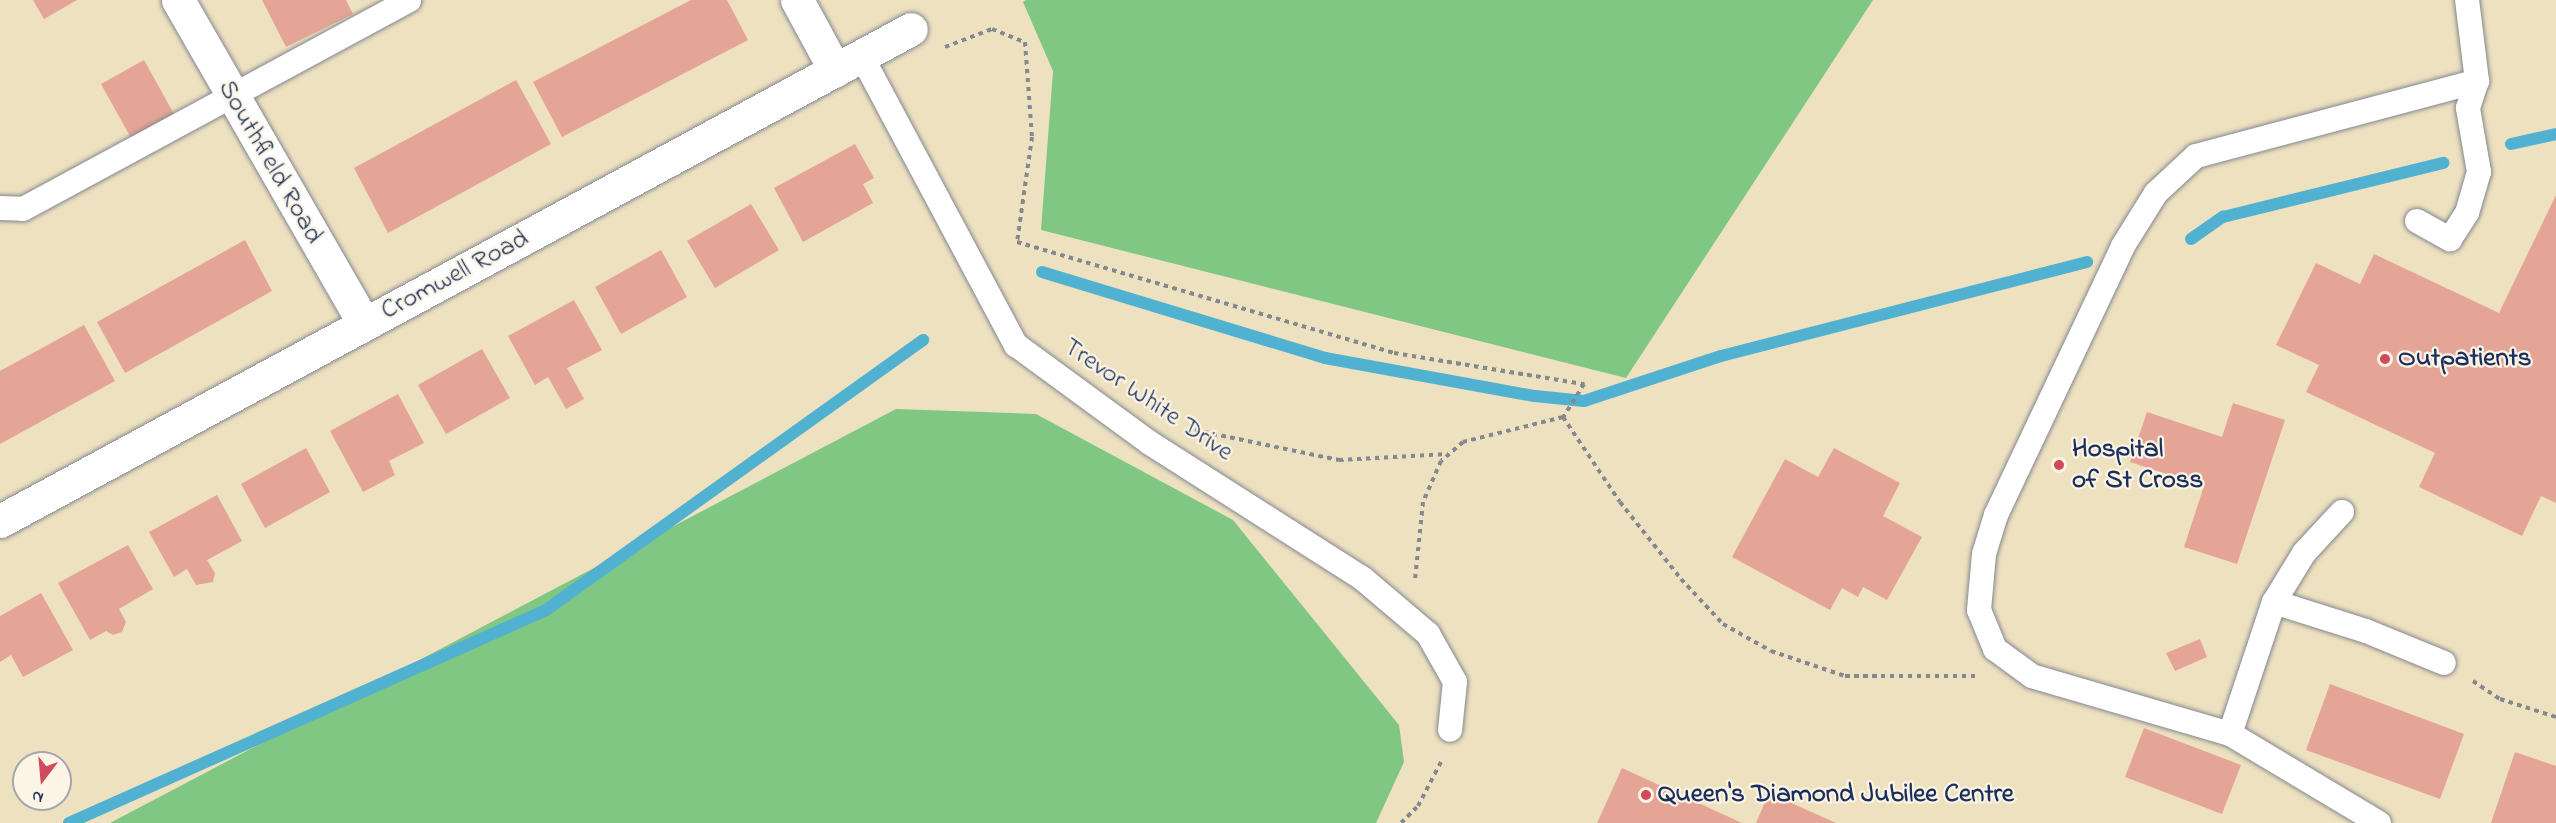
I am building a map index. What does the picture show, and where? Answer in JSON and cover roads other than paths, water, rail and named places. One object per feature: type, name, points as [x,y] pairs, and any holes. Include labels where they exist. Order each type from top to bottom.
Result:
[{"type":"street","name":"Southfield Road","points":[[178,0],[364,324]]},
{"type":"street","points":[[797,0],[849,63]]},
{"type":"street","name":"Cromwell Road","points":[[0,521],[911,29]]},
{"type":"lane","points":[[0,208],[23,209],[230,94],[409,0]]},
{"type":"lane","points":[[2417,220],[2451,239],[2467,213],[2479,172],[2468,108],[2477,81],[2467,0]]},
{"type":"lane","name":"Trevor White Drive","points":[[849,63],[1016,345],[1150,443],[1362,578],[1428,634],[1455,682],[1450,730]]},
{"type":"lane","points":[[2379,823],[2230,734],[2032,676],[1995,649],[1979,610],[1984,554],[1995,515],[2123,246],[2156,193],[2196,156],[2477,81]]},
{"type":"lane","points":[[2230,734],[2274,602],[2304,553],[2342,513]]},
{"type":"lane","points":[[2274,602],[2366,631],[2444,663]]},
{"type":"waterway","points":[[2511,144],[2556,134]]},
{"type":"waterway","points":[[2191,239],[2223,217],[2443,163]]},
{"type":"waterway","points":[[1042,272],[1325,358],[1535,396],[1584,401],[1721,356],[2087,262]]},
{"type":"waterway","points":[[69,823],[546,610],[923,340]]},
{"type":"place","name":"Outpatients","points":[[2385,359]]},
{"type":"place","name":"Hospital of St Cross","points":[[2059,465]]},
{"type":"place","name":"Queen's Diamond Jubilee Centre","points":[[1646,795]]}]
